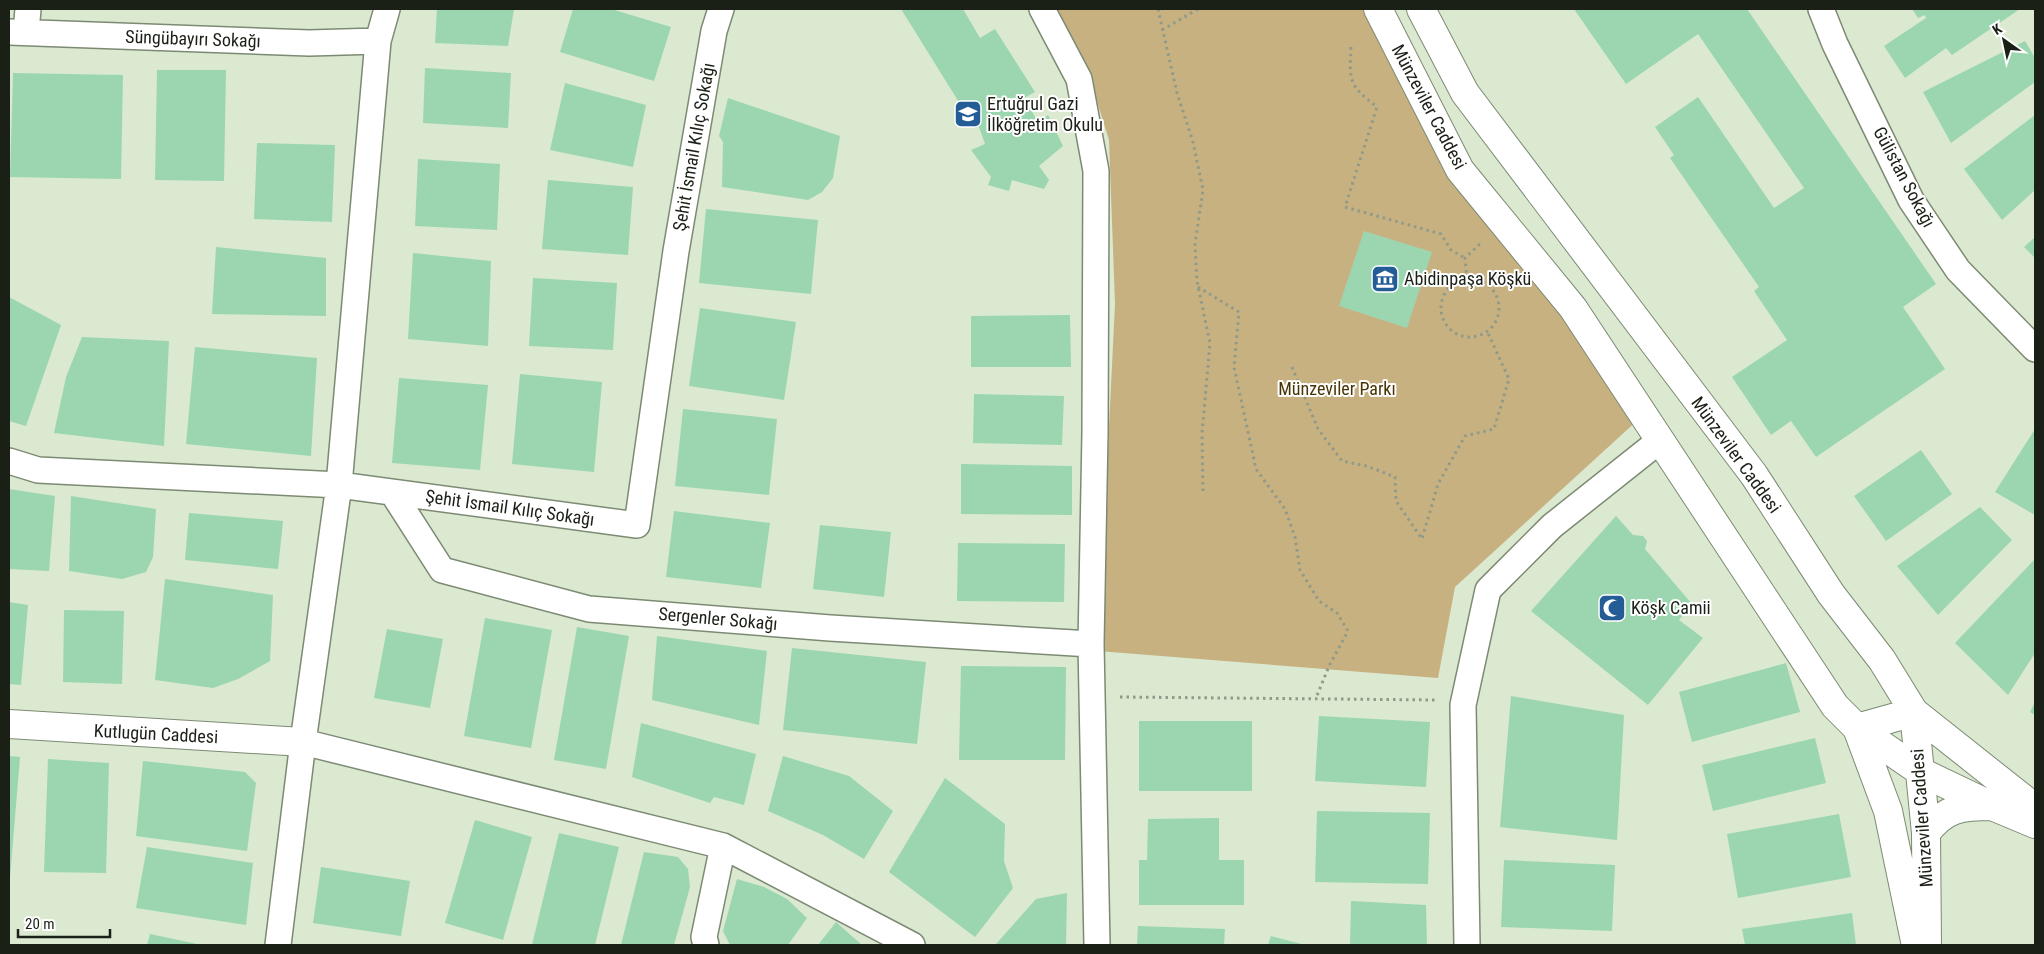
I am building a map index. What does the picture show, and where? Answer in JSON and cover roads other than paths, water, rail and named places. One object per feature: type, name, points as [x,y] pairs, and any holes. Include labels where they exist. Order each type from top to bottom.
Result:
[{"type":"main road","name":"Münzeviler Caddesi","points":[[1378,9],[1460,170],[1573,308],[1835,706],[1857,728],[1888,811],[1916,945]]},
{"type":"main road","name":"Münzeviler Caddesi","points":[[1420,9],[1466,93],[1754,476],[1831,594],[1882,660],[1914,712],[1926,833],[1927,945]]},
{"type":"main road","points":[[1857,728],[1914,712],[2035,808]]},
{"type":"main road","name":"Kutlugün Caddesi","points":[[9,724],[302,742]]},
{"type":"main road","points":[[1857,728],[1920,772],[2035,824]]},
{"type":"main road","points":[[1926,833],[1936,820],[1947,813],[1960,808],[1992,806]]},
{"type":"street","points":[[278,945],[302,742],[340,485],[378,41],[387,9]]},
{"type":"street","name":"Şehit İsmail Kılıç Sokağı","points":[[9,461],[38,470],[340,485],[637,525],[676,251],[714,31],[721,9]]},
{"type":"street","points":[[1042,9],[1079,79],[1096,171],[1095,432],[1091,644],[1097,945]]},
{"type":"street","name":"Gülistan Sokağı","points":[[1821,9],[1912,200],[1958,270],[2035,349]]},
{"type":"street","name":"Süngübayırı Sokağı","points":[[21,24],[309,43],[378,41]]},
{"type":"street","points":[[1467,945],[1463,705],[1488,590],[1552,526],[1659,441]]},
{"type":"street","name":"Sergenler Sokağı","points":[[392,492],[442,570],[589,608],[830,628],[1091,644]]},
{"type":"street","points":[[302,742],[723,846],[912,945]]},
{"type":"street","points":[[706,945],[704,937],[723,846]]},
{"type":"place","name":"Ertuğrul Gazi İlköğretim Okulu","points":[[968,114]]},
{"type":"place","name":"Abidinpaşa Köşkü","points":[[1385,279]]},
{"type":"place","name":"Köşk Camii","points":[[1612,608]]},
{"type":"park label","name":"Münzeviler Parkı","points":[[1337,389]]}]
